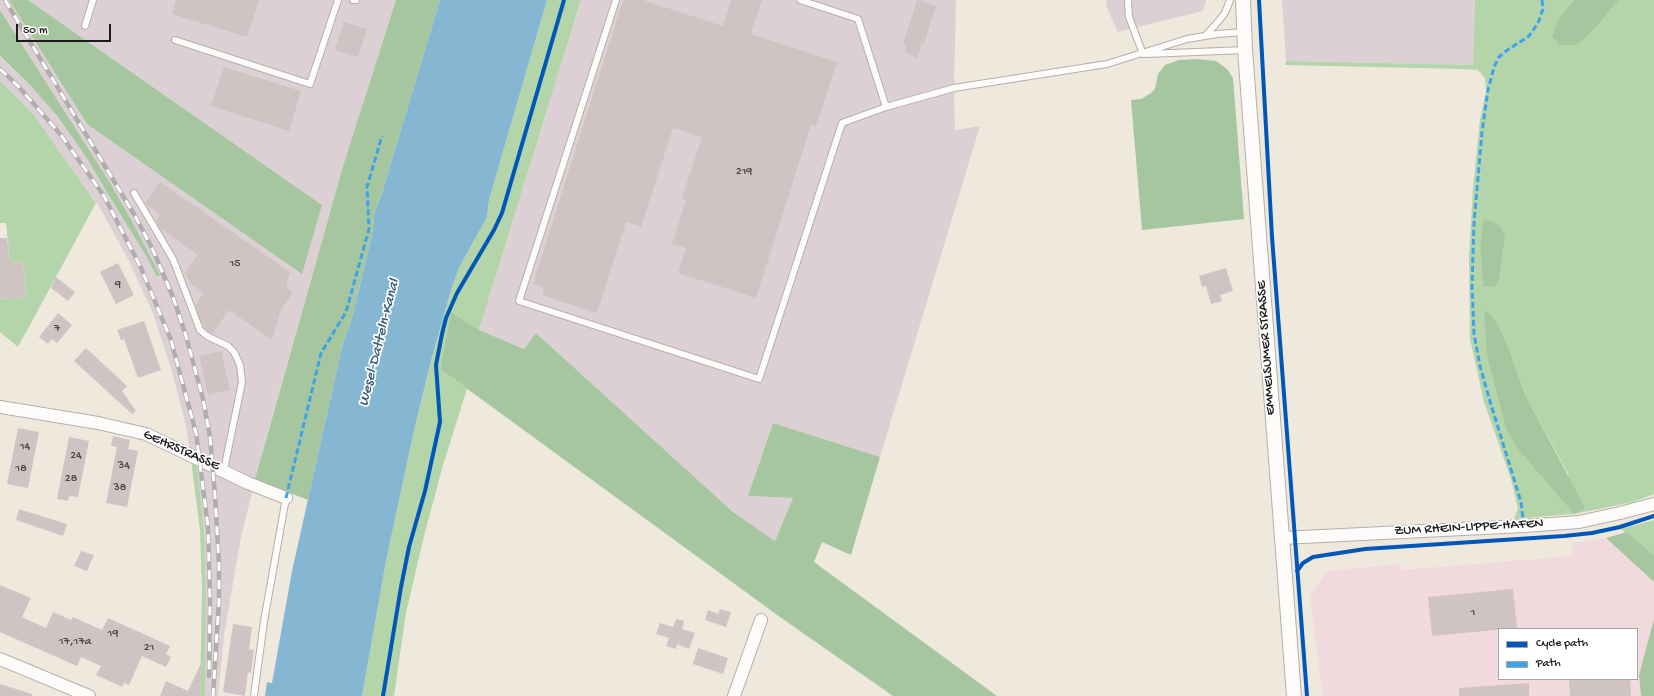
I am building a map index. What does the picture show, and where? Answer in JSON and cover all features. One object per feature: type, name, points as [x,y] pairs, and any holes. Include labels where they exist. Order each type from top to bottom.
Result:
[{"type":"street","name":"EMMELSUMER STRASSE","points":[[1243,0],[1245,50],[1294,696]]},
{"type":"street","name":"GEHRSTRASSE","points":[[0,407],[98,423],[146,434],[224,470],[248,483],[286,498]]},
{"type":"street","name":"ZUM RHEIN-LIPPE-HAFEN","points":[[1282,538],[1580,522],[1654,504]]},
{"type":"street","points":[[734,696],[761,620]]},
{"type":"street","points":[[0,659],[89,696]]},
{"type":"lane","points":[[85,26],[93,0]]},
{"type":"lane","points":[[176,40],[310,84],[338,0]]},
{"type":"lane","points":[[616,0],[518,301],[759,379],[842,123],[886,107],[954,88],[1107,64],[1143,54],[1164,45],[1203,37],[1244,32]]},
{"type":"lane","points":[[800,0],[858,19],[886,107]]},
{"type":"lane","points":[[1128,0],[1129,16],[1143,54]]},
{"type":"lane","points":[[1203,37],[1211,31],[1225,13],[1230,0]]},
{"type":"lane","points":[[1143,54],[1245,50]]},
{"type":"lane","points":[[134,194],[173,259],[200,330],[207,336],[228,346],[234,352],[240,365],[242,382],[224,470]]},
{"type":"lane","points":[[254,696],[264,621],[286,498]]},
{"type":"shaded area","points":[[0,0],[9,0],[87,124],[322,205],[28,0],[396,0],[343,166],[264,445],[241,537],[224,635],[218,696],[205,696],[205,562],[198,473],[191,460],[186,426],[171,368],[153,313],[128,259],[100,208],[34,115],[0,81],[0,57],[30,85],[58,117],[86,157],[146,256],[157,277],[160,275],[109,181],[0,10]],"holes":[[[216,459],[245,474],[243,483],[217,470]]]},
{"type":"shaded area","points":[[581,0],[956,0],[954,88],[955,130],[980,126],[880,457],[773,423],[748,496],[793,498],[775,541],[733,512],[536,333],[524,349],[479,330]]},
{"type":"shaded area","points":[[1107,0],[1206,0],[1203,11],[1118,32],[1106,6]]},
{"type":"shaded area","points":[[1282,0],[1475,0],[1473,65],[1286,61]]},
{"type":"shaded area","points":[[1606,538],[1654,582],[1654,619],[1639,675],[1641,696],[1323,696],[1310,595],[1327,571],[1399,564],[1402,570],[1573,556],[1572,543]]},
{"type":"green space","points":[[9,0],[28,0],[322,205],[302,274],[87,124]]},
{"type":"green space","points":[[396,0],[440,0],[382,193],[375,211],[372,235],[352,318],[343,343],[308,500],[255,479],[343,166]]},
{"type":"green space","points":[[547,0],[581,0],[479,330],[451,312],[440,369],[467,389],[443,465],[424,536],[406,613],[394,696],[362,696],[386,561],[415,426],[432,357],[459,268],[487,217],[489,200]]},
{"type":"green space","points":[[1475,0],[1574,0],[1558,19],[1560,45],[1576,45],[1590,34],[1619,0],[1654,0],[1654,494],[1633,502],[1574,514],[1514,519],[1518,509],[1511,479],[1484,402],[1470,339],[1469,256],[1473,188],[1480,120],[1486,91],[1485,78],[1478,70],[1463,69],[1285,65],[1286,61],[1473,65]],"holes":[[[1483,220],[1492,221],[1505,237],[1500,277],[1495,287],[1483,285],[1480,249]],[[1510,352],[1525,394],[1568,474],[1574,514],[1521,453]]]},
{"type":"green space","points":[[1574,0],[1619,0],[1590,34],[1576,45],[1560,45],[1552,37],[1558,19]]},
{"type":"green space","points":[[0,10],[109,181],[160,275],[157,277],[146,256],[86,157],[58,117],[30,85],[0,56]]},
{"type":"green space","points":[[1198,59],[1216,61],[1227,69],[1233,78],[1244,219],[1142,230],[1131,100],[1141,99],[1155,89],[1158,74],[1165,65],[1179,60]]},
{"type":"green space","points":[[0,81],[34,115],[96,203],[18,347],[0,332],[0,299],[26,297],[23,262],[10,263],[6,223],[0,223]]},
{"type":"green space","points":[[1483,219],[1492,221],[1501,227],[1505,237],[1500,277],[1495,287],[1483,286],[1480,249]]},
{"type":"green space","points":[[1484,310],[1490,314],[1499,327],[1510,352],[1525,394],[1585,508],[1574,514],[1521,453],[1507,431],[1487,356]]},
{"type":"green space","points":[[451,312],[479,330],[524,349],[536,333],[733,512],[775,541],[793,498],[748,496],[773,423],[880,457],[851,555],[822,542],[814,562],[997,696],[893,696],[780,617],[440,369]]},
{"type":"green space","points":[[191,460],[195,461],[198,473],[204,534],[206,595],[205,696],[200,696],[202,588],[200,530]]},
{"type":"green space","points":[[1654,520],[1654,555],[1621,529]]},
{"type":"green space","points":[[1626,532],[1654,555],[1654,582],[1606,538]]},
{"type":"green space","points":[[1654,619],[1654,696],[1641,696],[1639,675]]},
{"type":"water","name":"Wesel-Datteln-Kanal","points":[[440,0],[547,0],[489,200],[487,217],[459,268],[432,357],[415,426],[386,561],[362,696],[265,696],[267,682],[272,683],[292,571],[343,343],[352,318],[372,235],[375,211],[382,193]]},
{"type":"building","points":[[176,0],[259,0],[247,37],[172,14]]},
{"type":"building","points":[[623,0],[643,0],[723,26],[731,0],[762,0],[751,34],[837,62],[816,127],[811,125],[756,298],[678,273],[686,248],[672,244],[686,200],[682,198],[702,137],[673,128],[641,227],[626,222],[597,313],[542,295],[544,287],[533,284]]},
{"type":"building","points":[[917,0],[936,6],[924,44],[922,43],[917,59],[905,52],[906,46],[903,44]]},
{"type":"building","points":[[344,22],[367,29],[358,57],[335,50]]},
{"type":"building","points":[[224,67],[301,91],[289,131],[211,106]]},
{"type":"building","points":[[160,182],[290,272],[286,287],[293,292],[280,312],[272,340],[229,310],[212,334],[204,327],[195,305],[204,293],[191,284],[185,273],[198,255],[160,228],[156,221],[160,214],[145,203]]},
{"type":"building","points":[[0,238],[7,238],[10,263],[23,262],[26,297],[0,299]]},
{"type":"building","points":[[118,263],[134,295],[116,304],[100,272]]},
{"type":"building","points":[[1226,268],[1233,291],[1220,295],[1222,301],[1211,304],[1206,286],[1202,287],[1199,276]]},
{"type":"building","points":[[56,277],[75,292],[68,301],[51,288]]},
{"type":"building","points":[[58,313],[72,325],[57,343],[52,339],[48,344],[39,337]]},
{"type":"building","points":[[144,321],[161,370],[138,378],[124,339],[121,340],[117,330]]},
{"type":"building","points":[[86,348],[127,386],[122,391],[136,411],[132,414],[74,361]]},
{"type":"building","points":[[221,351],[230,390],[208,395],[199,356]]},
{"type":"building","points":[[18,428],[39,432],[28,488],[7,484]]},
{"type":"building","points":[[113,436],[130,440],[128,449],[138,451],[127,507],[106,503],[117,447],[111,446]]},
{"type":"building","points":[[69,437],[89,441],[78,497],[69,496],[68,501],[57,499]]},
{"type":"building","points":[[19,509],[67,524],[63,536],[16,520]]},
{"type":"building","points":[[81,551],[94,555],[87,571],[74,566]]},
{"type":"building","points":[[0,585],[31,598],[22,617],[46,628],[53,612],[71,620],[73,617],[102,630],[108,618],[170,646],[166,654],[171,657],[166,667],[142,656],[129,685],[124,683],[122,687],[96,675],[101,666],[81,657],[77,666],[0,632]]},
{"type":"building","points":[[1513,589],[1517,628],[1498,628],[1498,630],[1432,636],[1428,597]]},
{"type":"building","points":[[720,609],[731,612],[726,627],[705,620],[708,610],[718,614]]},
{"type":"building","points":[[676,619],[684,621],[682,629],[695,633],[689,649],[677,644],[676,649],[666,646],[669,638],[656,634],[660,623],[673,627]]},
{"type":"building","points":[[233,624],[252,627],[249,649],[254,650],[251,673],[248,672],[245,696],[223,692]]},
{"type":"building","points":[[698,648],[728,658],[723,674],[693,664]]},
{"type":"building","points":[[201,663],[200,696],[160,696],[166,681],[188,691]]},
{"type":"building","points":[[1569,680],[1630,680],[1631,696],[1570,696]]},
{"type":"building","points":[[1529,683],[1529,696],[1459,696],[1459,688]]},
{"type":"building","points":[[0,684],[32,694],[32,696],[0,696]]},
{"type":"railway","points":[[5,0],[135,216],[152,248],[173,297],[186,336],[203,399],[210,437],[215,496],[219,564],[219,601],[213,696]]},
{"type":"railway","points":[[0,69],[18,86],[61,135],[104,196],[141,268],[171,340],[196,433],[208,527],[210,600],[209,676]]},
{"type":"marked path","points":[[1524,526],[1521,502],[1480,366],[1474,334],[1472,285],[1474,223],[1482,132],[1488,90],[1494,67],[1499,57],[1529,36],[1538,23],[1543,9],[1542,0]]},
{"type":"marked path","points":[[286,498],[321,353],[346,312],[369,229],[367,187],[382,136]]},
{"type":"cycle path","points":[[383,696],[409,547],[425,491],[440,422],[436,365],[446,318],[457,293],[494,230],[502,213],[564,0]]},
{"type":"cycle path","points":[[1259,0],[1272,237],[1307,696]]},
{"type":"cycle path","points":[[1297,571],[1303,563],[1313,557],[1365,549],[1592,533],[1620,527],[1654,516]]}]
